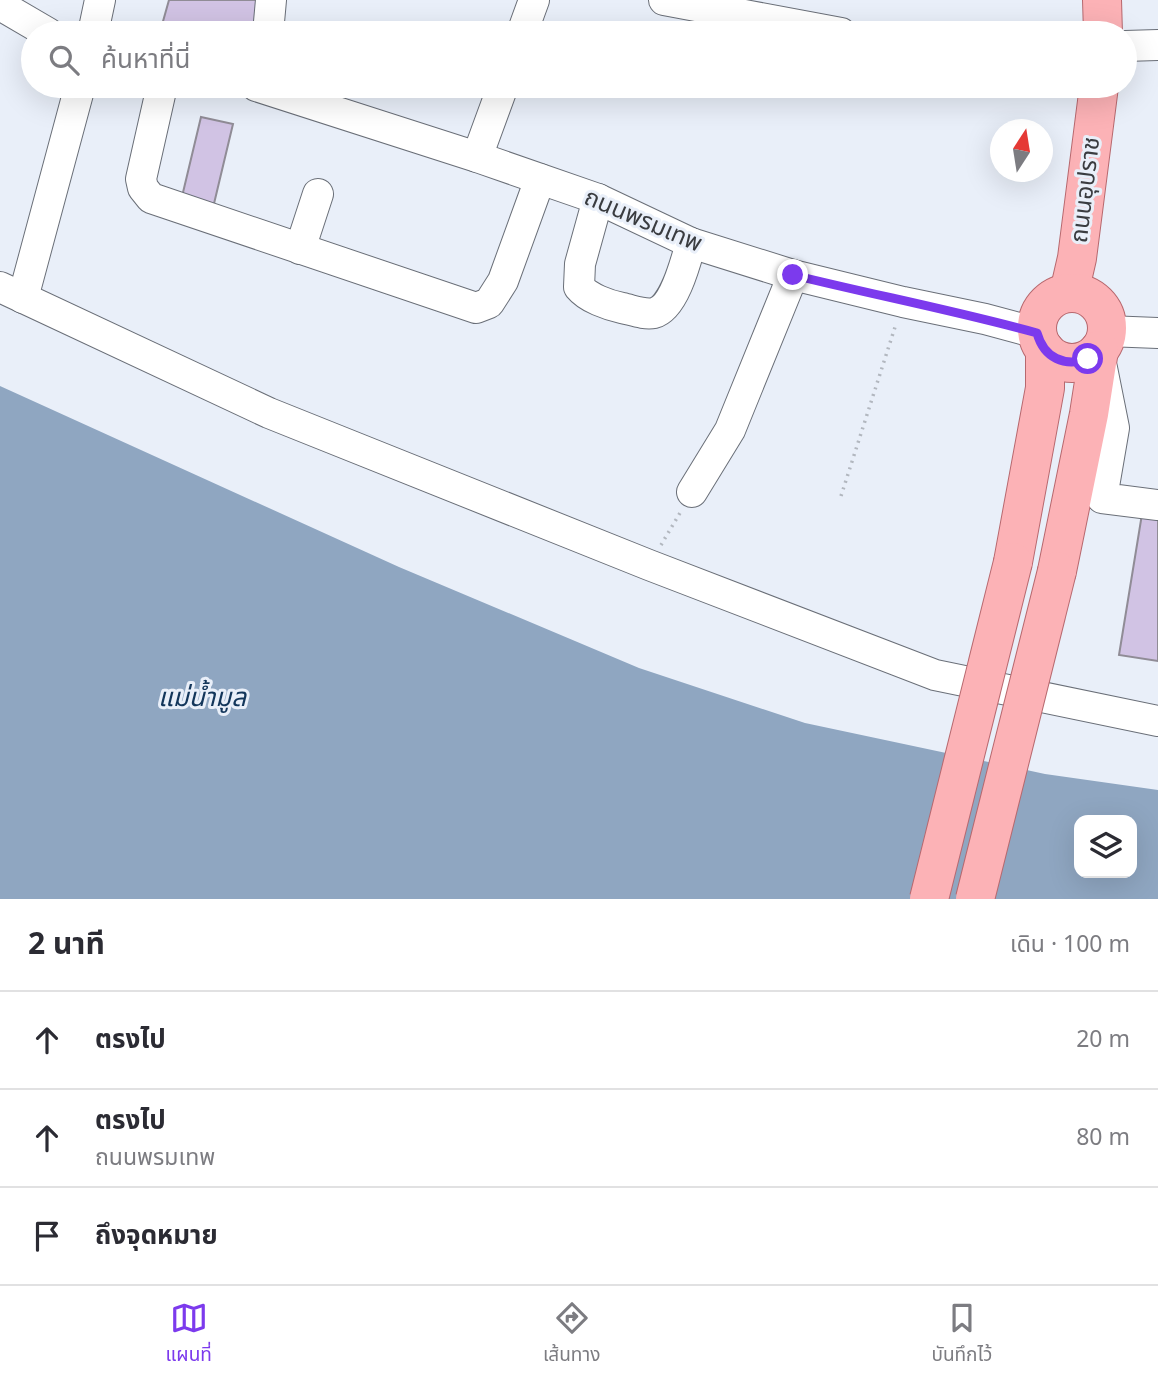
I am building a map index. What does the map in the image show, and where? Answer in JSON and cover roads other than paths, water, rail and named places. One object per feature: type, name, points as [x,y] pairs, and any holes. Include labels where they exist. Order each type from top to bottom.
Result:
[{"type":"main road","points":[[1102,0],[1102,21]]},
{"type":"main road","name":"ถนนอุปราช","points":[[1069,293],[1077,258],[1097,98]]},
{"type":"main road","points":[[929,899],[1013,562],[1045,388],[1039,314],[1044,306],[1059,295],[1079,293],[1097,303],[1103,312],[1103,341],[1058,571],[975,899]]},
{"type":"main road","points":[[1041,342],[1054,358],[1077,363],[1088,359],[1103,341]]},
{"type":"street","points":[[96,21],[100,0]]},
{"type":"street","points":[[269,21],[271,0]]},
{"type":"street","points":[[526,21],[534,0]]},
{"type":"street","points":[[664,0],[777,21]]},
{"type":"street","points":[[0,5],[27,21]]},
{"type":"street","points":[[1137,46],[1158,45]]},
{"type":"street","points":[[76,98],[11,292],[269,413],[649,565],[935,675],[1158,721]]},
{"type":"street","points":[[159,98],[141,179],[150,198],[476,308],[489,303],[503,281],[540,179]]},
{"type":"street","name":"ถนนพรมเทพ","points":[[298,98],[598,199],[691,243],[793,275],[985,319],[1041,342]]},
{"type":"street","points":[[477,157],[499,98]]},
{"type":"street","points":[[300,249],[318,194]]},
{"type":"street","points":[[598,199],[580,264],[579,287],[583,292],[611,306],[650,314],[665,308],[683,273],[691,243]]},
{"type":"street","points":[[692,492],[730,430],[793,275]]},
{"type":"street","points":[[1158,333],[1103,341],[1114,428],[1102,498],[1158,505]]},
{"type":"water","name":"แม่น้ำมูล","points":[[0,386],[399,567],[639,668],[805,723],[1045,774],[1158,790],[1158,899],[0,899]]}]
